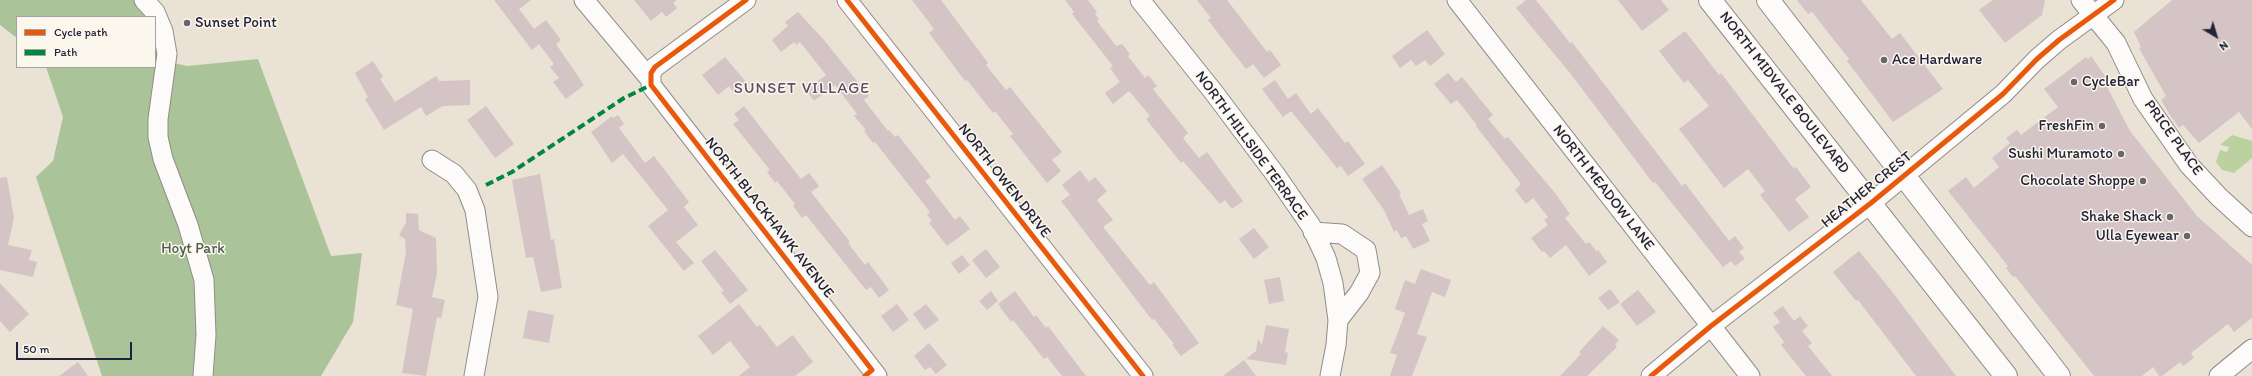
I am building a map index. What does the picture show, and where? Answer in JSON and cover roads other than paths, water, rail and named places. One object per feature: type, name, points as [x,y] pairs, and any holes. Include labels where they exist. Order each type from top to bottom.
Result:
[{"type":"main road","name":"NORTH MIDVALE BOULEVARD","points":[[1710,0],[2006,376]]},
{"type":"main road","points":[[1768,0],[2059,376]]},
{"type":"street","points":[[144,0],[155,12],[163,31],[167,54],[158,118],[158,137],[163,159],[188,225],[204,280],[206,335],[203,376]]},
{"type":"street","name":"NORTH BLACKHAWK AVENUE","points":[[584,0],[650,79],[651,85],[871,374]]},
{"type":"street","points":[[650,79],[651,73],[655,67],[746,0]]},
{"type":"street","name":"NORTH OWEN DRIVE","points":[[846,0],[1143,376]]},
{"type":"street","name":"NORTH HILLSIDE TERRACE","points":[[1140,0],[1266,161],[1314,232],[1326,258],[1333,283],[1338,320],[1336,345],[1330,376]]},
{"type":"street","name":"NORTH MEADOW LANE","points":[[1457,0],[1750,376]]},
{"type":"street","name":"PRICE PLACE","points":[[2081,0],[2116,43],[2143,99],[2189,165],[2219,197],[2252,227]]},
{"type":"street","name":"HEATHER CREST","points":[[1651,376],[1711,326],[1871,203],[2003,94],[2037,59],[2114,0]]},
{"type":"street","points":[[432,160],[454,174],[467,190],[475,210],[488,297],[474,376]]},
{"type":"street","points":[[1314,232],[1342,234],[1366,250],[1370,273],[1359,293],[1338,320]]},
{"type":"street","points":[[2219,376],[2252,350]]},
{"type":"place","name":"Sunset Point","points":[[187,23]]},
{"type":"place","name":"Ace Hardware","points":[[1884,60]]},
{"type":"place","name":"CycleBar","points":[[2074,82]]},
{"type":"place","name":"FreshFin","points":[[2102,126]]},
{"type":"place","name":"Sushi Muramoto","points":[[2121,154]]},
{"type":"place","name":"Chocolate Shoppe","points":[[2143,181]]},
{"type":"place","name":"Shake Shack","points":[[2170,217]]},
{"type":"place","name":"Ulla Eyewear","points":[[2187,236]]},
{"type":"district","name":"SUNSET VILLAGE","points":[[802,89]]},
{"type":"park label","name":"Hoyt Park","points":[[193,249]]}]
